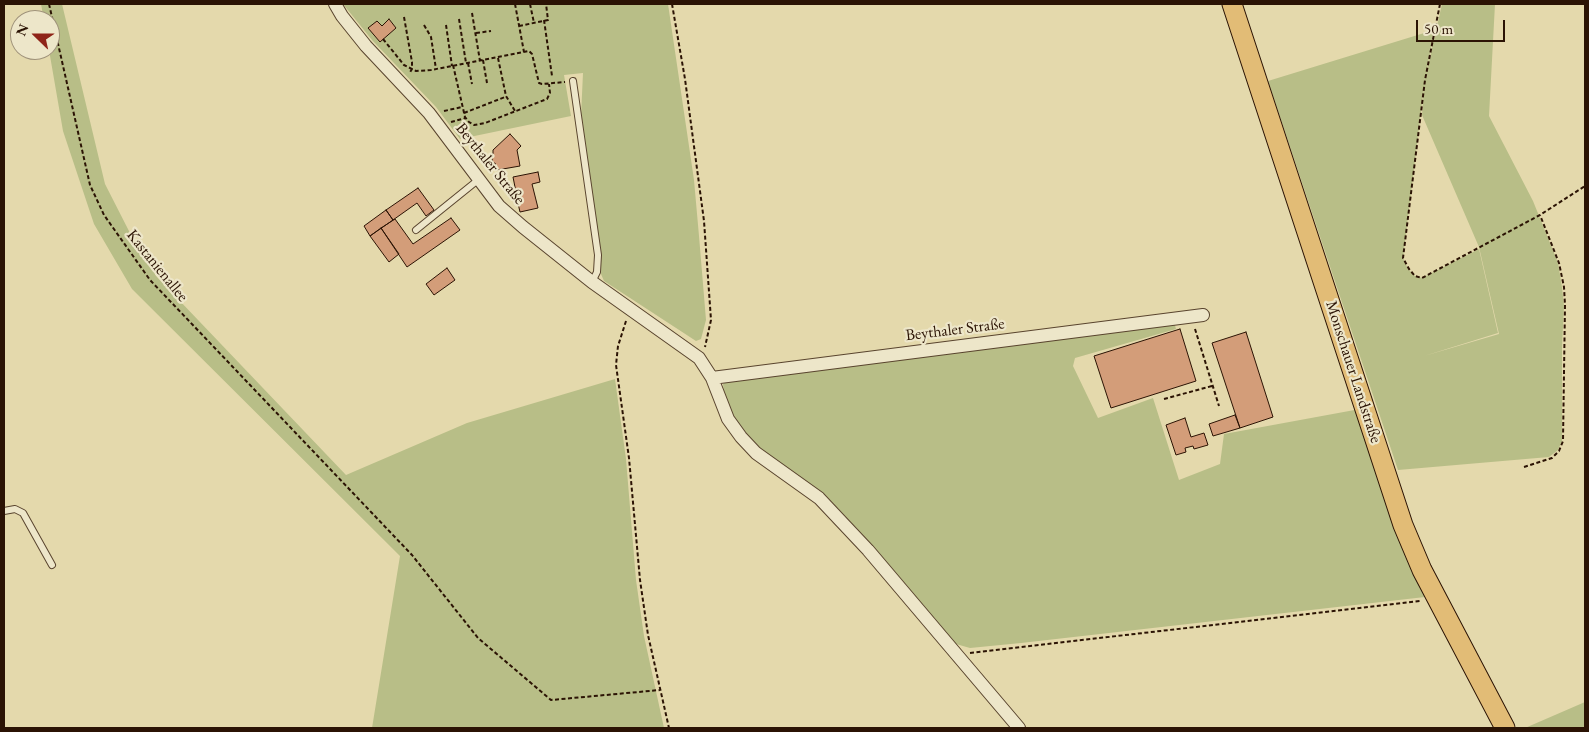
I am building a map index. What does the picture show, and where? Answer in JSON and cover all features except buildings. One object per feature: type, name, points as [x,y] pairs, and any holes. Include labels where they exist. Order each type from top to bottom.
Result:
[{"type":"main road","name":"Monschauer Landstraße","points":[[1232,4],[1403,525],[1422,570],[1505,728]]},
{"type":"street","name":"Beythaler Straße","points":[[335,4],[366,46],[429,113],[499,206],[592,282],[699,358],[712,378],[728,418],[741,437],[756,453],[818,498],[868,550],[1019,728]]},
{"type":"street","name":"Beythaler Straße","points":[[712,378],[1197,316]]},
{"type":"lane","points":[[573,81],[598,255],[597,272],[592,282]]},
{"type":"lane","points":[[416,230],[478,180]]},
{"type":"lane","points":[[4,511],[15,509],[23,513],[52,565]]},
{"type":"path","name":"Kastanienallee","points":[[49,4],[90,185],[104,215],[150,280],[412,555],[478,638],[551,700],[660,690]]},
{"type":"path","points":[[515,4],[524,52]]},
{"type":"path","points":[[530,4],[534,23]]},
{"type":"path","points":[[519,26],[548,20],[546,4]]},
{"type":"path","points":[[672,4],[685,79],[704,221],[711,320],[707,343],[699,358]]},
{"type":"path","points":[[1440,4],[1425,80],[1403,258],[1408,269],[1415,276],[1422,278],[1540,215],[1585,186]]},
{"type":"path","points":[[472,13],[487,84]]},
{"type":"path","points":[[404,17],[412,69]]},
{"type":"path","points":[[459,19],[472,84]]},
{"type":"path","points":[[544,20],[552,76]]},
{"type":"path","points":[[446,24],[462,107],[466,118],[474,125],[480,125],[547,99],[550,93],[549,84]]},
{"type":"path","points":[[424,25],[431,37],[436,69]]},
{"type":"path","points":[[476,33],[491,31]]},
{"type":"path","points":[[383,39],[404,65],[420,71],[529,51],[532,54],[539,83],[549,84],[573,81]]},
{"type":"path","points":[[498,58],[506,96],[515,111]]},
{"type":"path","points":[[464,113],[506,96]]},
{"type":"path","points":[[444,111],[462,107]]},
{"type":"path","points":[[450,122],[466,118]]},
{"type":"path","points":[[1524,467],[1552,458],[1559,451],[1563,442],[1564,287],[1559,263],[1540,215]]},
{"type":"path","points":[[632,311],[626,321],[618,346],[616,365],[632,483],[640,580],[648,635],[669,728]]},
{"type":"path","points":[[1197,316],[1212,386],[1219,406]]},
{"type":"path","points":[[1164,399],[1212,386]]},
{"type":"path","points":[[959,658],[972,652],[1426,600]]},
{"type":"green space","points":[[41,4],[62,4],[105,184],[131,235],[157,277],[346,475],[467,423],[615,379],[626,459],[636,580],[644,636],[664,728],[372,728],[400,556],[132,289],[94,224],[63,131],[51,60],[60,60],[60,10],[42,10]]},
{"type":"green space","points":[[343,4],[668,4],[694,180],[706,320],[701,339],[696,341],[604,281],[601,274],[601,255],[581,116],[583,73],[564,75],[571,116],[460,139],[436,107],[372,40]]},
{"type":"green space","points":[[1442,4],[1495,4],[1489,116],[1533,201],[1558,263],[1562,287],[1564,306],[1562,441],[1558,450],[1549,457],[1398,470],[1268,81],[1434,30],[1426,75]],"holes":[[[1424,87],[1422,115],[1479,247],[1499,334],[1424,356],[1498,333],[1479,249],[1422,278],[1415,276],[1408,269],[1403,258]]]},
{"type":"green space","points":[[1174,322],[1176,329],[1075,358],[1073,366],[1098,418],[1153,398],[1179,480],[1220,464],[1224,434],[1360,409],[1425,597],[1021,643],[970,648],[956,644],[873,546],[824,494],[761,449],[746,434],[733,416],[724,394],[723,384],[731,379]]},
{"type":"green space","points":[[1585,702],[1585,728],[1525,728]]}]
